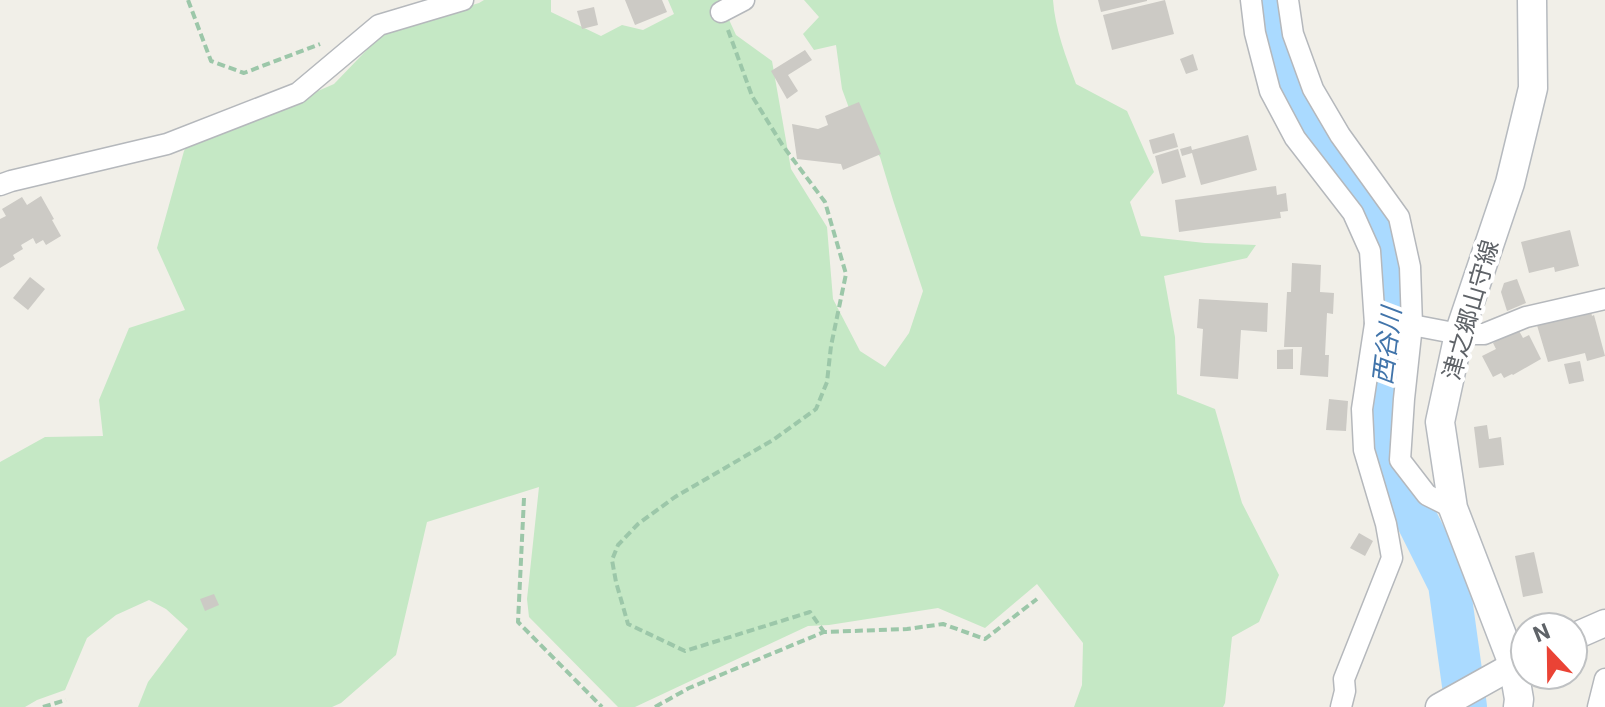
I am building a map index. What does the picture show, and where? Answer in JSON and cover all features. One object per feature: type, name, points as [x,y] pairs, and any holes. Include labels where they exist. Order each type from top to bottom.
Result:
[{"type":"main road","name":"津之郷山守線","points":[[1509,638],[1453,508],[1440,422],[1459,334],[1510,183],[1533,88],[1532,0]]},
{"type":"street","points":[[0,185],[167,144],[298,93],[379,25],[463,0]]},
{"type":"street","points":[[721,12],[744,0]]},
{"type":"street","points":[[1251,0],[1255,33],[1270,91],[1295,138],[1353,213],[1370,251],[1375,324],[1362,409],[1364,450],[1386,524],[1392,558],[1344,679],[1341,707]]},
{"type":"street","points":[[1288,0],[1293,34],[1313,89],[1340,135],[1399,217],[1410,267],[1412,325],[1400,460],[1427,495],[1453,508]]},
{"type":"street","points":[[1312,159],[1340,135]]},
{"type":"street","points":[[1375,324],[1484,334],[1526,317],[1605,299]]},
{"type":"street","points":[[1439,707],[1509,667]]},
{"type":"street","points":[[1598,707],[1605,679]]},
{"type":"path","points":[[188,0],[211,61],[244,73],[327,42]]},
{"type":"path","points":[[721,12],[752,96],[783,146],[825,202],[846,274],[827,382],[816,409],[773,440],[675,497],[638,524],[618,545],[612,560],[628,624],[685,651],[810,612],[824,632]]},
{"type":"path","points":[[524,498],[518,622],[602,707]]},
{"type":"path","points":[[655,707],[689,688],[824,632],[907,629],[943,624],[985,639],[1037,599]]},
{"type":"path","points":[[43,707],[66,700]]},
{"type":"green space","points":[[484,0],[551,0],[551,12],[601,36],[622,25],[643,30],[674,14],[668,0],[720,0],[736,35],[772,61],[791,169],[827,227],[833,299],[860,351],[885,367],[909,333],[923,291],[880,157],[853,119],[842,89],[836,45],[814,50],[803,34],[819,17],[804,0],[1053,0],[1059,32],[1076,84],[1127,111],[1154,172],[1130,202],[1141,236],[1256,245],[1247,258],[1164,276],[1175,337],[1177,394],[1215,409],[1242,503],[1279,575],[1259,622],[1232,637],[1223,707],[1074,707],[1082,685],[1083,643],[1037,584],[985,628],[938,608],[808,626],[635,707],[618,707],[529,617],[527,599],[539,487],[427,522],[396,655],[341,703],[332,707],[138,707],[148,682],[188,629],[166,609],[149,600],[116,615],[87,638],[65,690],[25,707],[0,707],[0,462],[45,437],[103,436],[99,400],[129,328],[185,310],[157,248],[184,151],[192,138],[249,121],[334,84],[384,32]]},
{"type":"building","points":[[625,0],[662,0],[667,12],[635,25]]},
{"type":"building","points":[[1098,0],[1147,0],[1147,1],[1101,12]]},
{"type":"building","points":[[1165,0],[1174,34],[1112,50],[1103,15]]},
{"type":"building","points":[[594,7],[598,25],[582,29],[577,11]]},
{"type":"building","points":[[805,50],[812,60],[788,75],[798,91],[787,99],[771,71]]},
{"type":"building","points":[[1193,54],[1198,70],[1186,74],[1180,59]]},
{"type":"building","points":[[859,102],[881,154],[843,170],[841,164],[797,159],[792,124],[818,129],[828,125],[825,116]]},
{"type":"building","points":[[1174,133],[1178,147],[1153,154],[1149,140]]},
{"type":"building","points":[[1248,135],[1257,170],[1201,185],[1192,153],[1182,156],[1180,149],[1191,146],[1192,150]]},
{"type":"building","points":[[1178,149],[1186,177],[1162,184],[1155,156]]},
{"type":"building","points":[[1276,186],[1277,195],[1286,193],[1288,211],[1280,212],[1281,218],[1179,232],[1175,200]]},
{"type":"building","points":[[41,196],[61,236],[46,245],[43,240],[36,244],[33,238],[21,245],[23,249],[13,255],[15,259],[0,268],[0,219],[6,216],[2,209],[22,197],[27,205]]},
{"type":"building","points":[[1570,230],[1579,266],[1555,272],[1554,267],[1529,273],[1521,242]]},
{"type":"building","points":[[1292,263],[1321,265],[1320,292],[1334,293],[1333,314],[1327,313],[1325,355],[1329,355],[1328,377],[1300,375],[1302,347],[1284,347]]},
{"type":"building","points":[[30,277],[45,289],[28,310],[13,298]]},
{"type":"building","points":[[1517,279],[1526,303],[1507,311],[1501,292],[1504,283]]},
{"type":"building","points":[[1199,299],[1268,303],[1267,332],[1241,330],[1238,379],[1200,376],[1203,329],[1197,328]]},
{"type":"building","points":[[1590,307],[1605,356],[1587,361],[1585,353],[1548,362],[1536,322]]},
{"type":"building","points":[[1518,329],[1523,338],[1529,335],[1541,359],[1513,375],[1504,378],[1501,373],[1493,377],[1482,356],[1496,349],[1493,343]]},
{"type":"building","points":[[1293,349],[1293,369],[1277,369],[1277,350]]},
{"type":"building","points":[[1580,361],[1584,381],[1569,384],[1564,364]]},
{"type":"building","points":[[1329,399],[1348,401],[1346,431],[1326,430]]},
{"type":"building","points":[[1487,425],[1489,439],[1501,437],[1504,465],[1479,468],[1474,427]]},
{"type":"building","points":[[1359,533],[1373,541],[1365,556],[1350,548]]},
{"type":"building","points":[[1534,552],[1543,593],[1523,597],[1515,556]]},
{"type":"building","points":[[214,594],[219,605],[205,611],[200,599]]},
{"type":"waterway","name":"西谷川","points":[[1271,0],[1276,38],[1303,120],[1344,169],[1390,238],[1396,279],[1378,417],[1384,462],[1449,584],[1466,707]]}]
